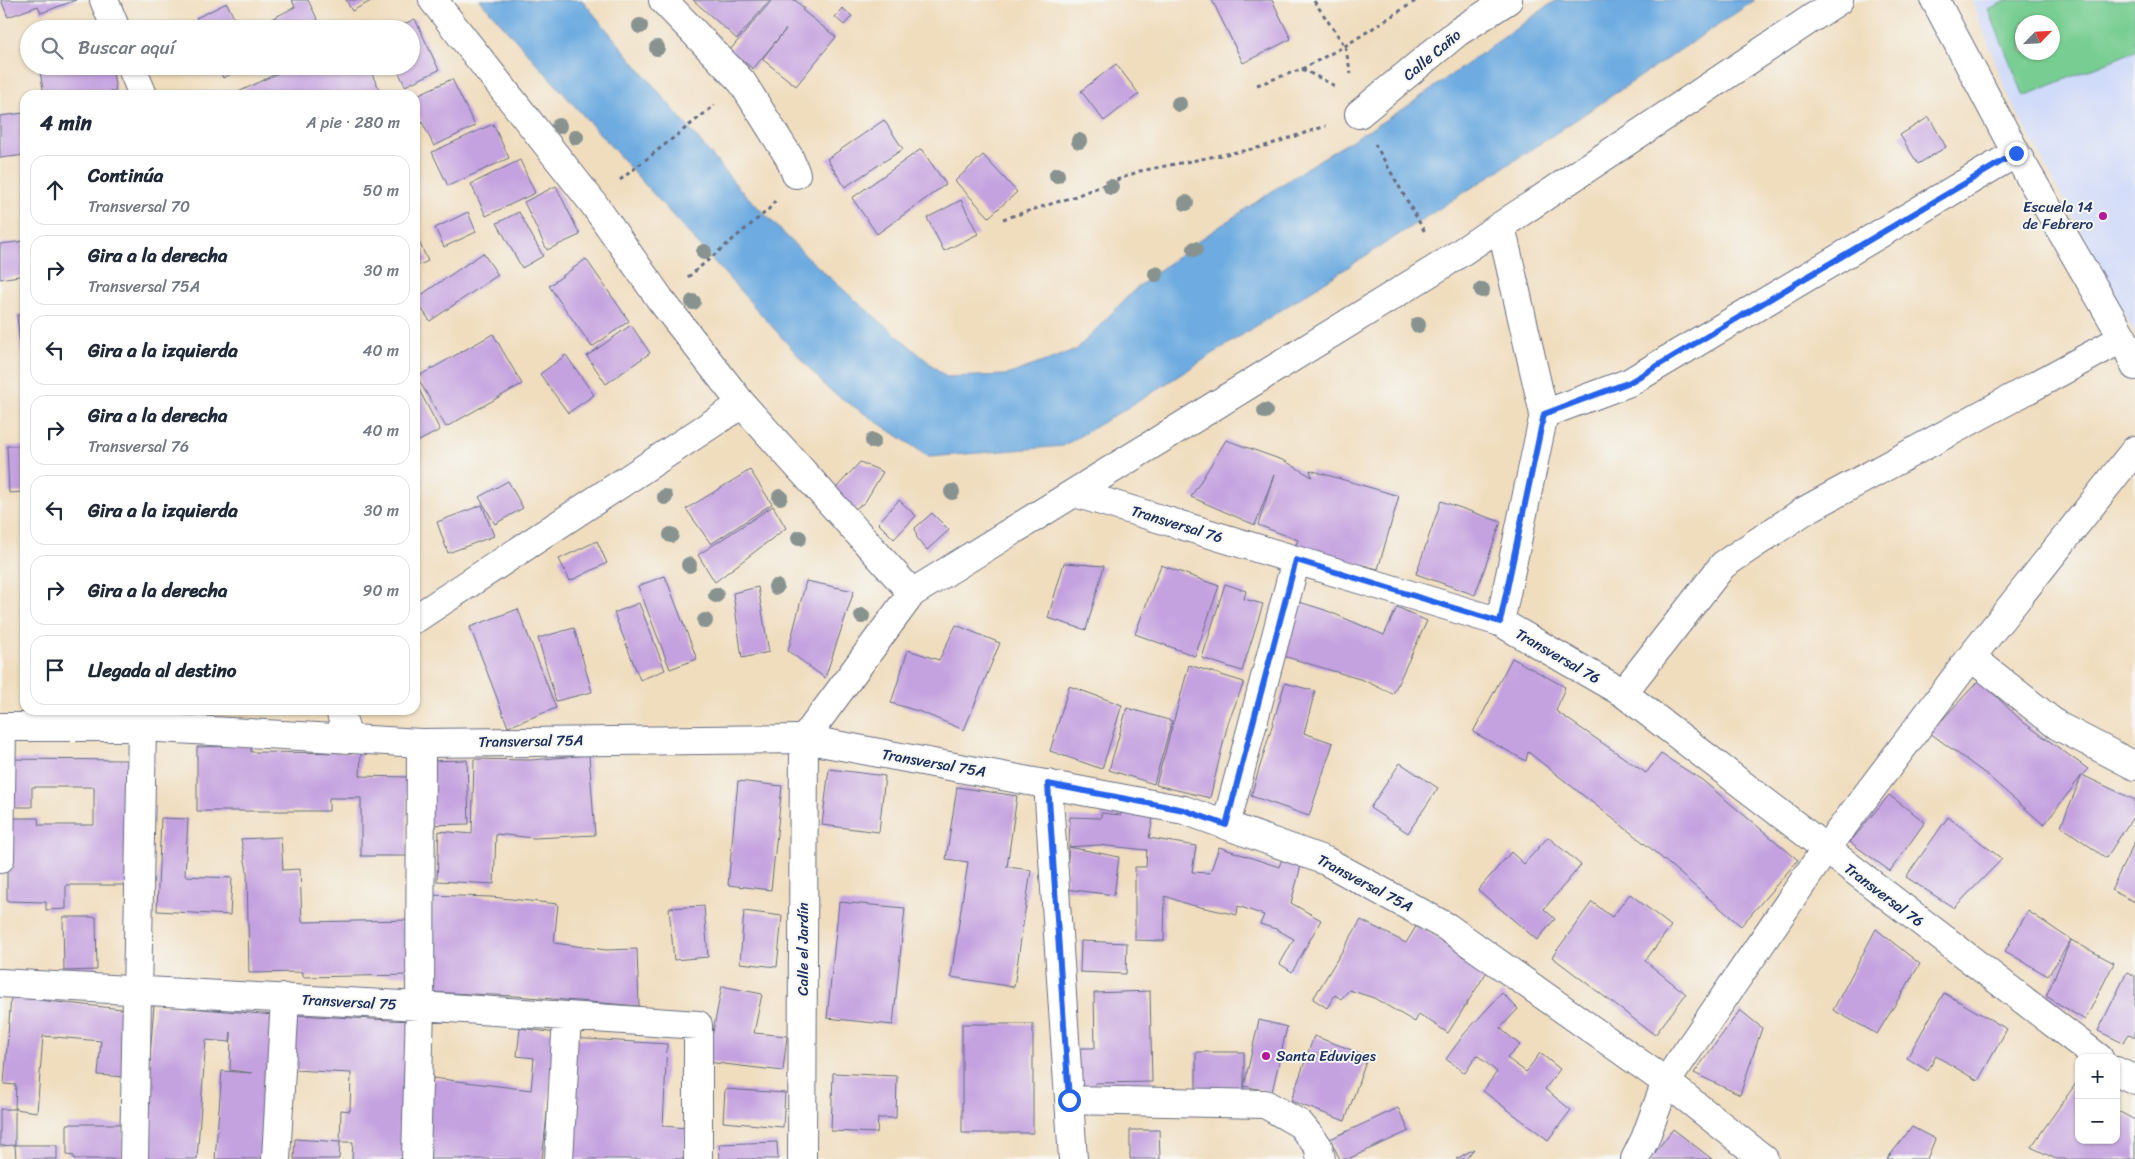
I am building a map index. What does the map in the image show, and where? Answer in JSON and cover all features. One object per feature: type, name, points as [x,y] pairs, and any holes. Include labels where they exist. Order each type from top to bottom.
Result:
[{"type":"street","points":[[104,0],[112,20]]},
{"type":"street","points":[[433,0],[593,203],[660,300],[742,404],[912,593]]},
{"type":"street","points":[[663,0],[742,82],[789,157],[796,174]]},
{"type":"street","name":"Calle Caño","points":[[1365,126],[1458,32],[1508,0]]},
{"type":"street","points":[[804,739],[912,593],[1442,265],[1839,0]]},
{"type":"street","points":[[1936,0],[2016,153],[2123,338],[2135,366]]},
{"type":"street","points":[[135,75],[141,90]]},
{"type":"street","points":[[1544,414],[1630,382],[2016,153]]},
{"type":"street","points":[[1500,622],[1544,414],[1501,226]]},
{"type":"street","points":[[1623,693],[1723,565],[1804,511],[2123,338]]},
{"type":"street","points":[[420,616],[742,404]]},
{"type":"street","points":[[1635,1159],[1645,1139],[1666,1082],[1825,850],[1971,657],[2135,450]]},
{"type":"street","name":"Transversal 76","points":[[1076,493],[1500,622],[1623,693],[1825,850],[2094,1054]]},
{"type":"street","points":[[1226,825],[1296,560]]},
{"type":"street","points":[[1971,657],[2058,726],[2135,766]]},
{"type":"street","points":[[341,715],[348,739]]},
{"type":"street","points":[[0,859],[1,727]]},
{"type":"street","name":"Transversal 75A","points":[[1,727],[142,727],[421,743],[804,739],[1184,810],[1326,861],[1448,927],[1666,1082],[1764,1159]]},
{"type":"street","points":[[134,1159],[142,727]]},
{"type":"street","name":"Calle el Jardín","points":[[802,1159],[804,739]]},
{"type":"street","points":[[416,1159],[420,1006],[421,743]]},
{"type":"street","points":[[1048,784],[1073,1159]]},
{"type":"street","name":"Transversal 75","points":[[0,983],[420,1006],[698,1025],[698,1159]]},
{"type":"street","points":[[276,1159],[285,998]]},
{"type":"street","points":[[559,1159],[567,1017]]},
{"type":"street","points":[[2120,1073],[2135,1080]]},
{"type":"street","points":[[1069,1100],[1265,1104],[1300,1124],[1318,1146],[1321,1159]]},
{"type":"path","points":[[1257,84],[1302,70],[1345,46],[1417,0]]},
{"type":"path","points":[[1314,1],[1345,46],[1365,126]]},
{"type":"path","points":[[1302,70],[1339,88],[1365,126],[1429,238]]},
{"type":"path","points":[[618,182],[714,106]]},
{"type":"path","points":[[1002,219],[1073,197],[1140,171],[1365,126]]},
{"type":"path","points":[[706,263],[768,210]]},
{"type":"shaded area","name":"Escuela 14 de Febrero","points":[[1971,0],[2135,0],[2135,333],[2009,98]]},
{"type":"green space","points":[[2009,0],[2135,0],[2135,51],[2024,96],[1988,9]]},
{"type":"water","points":[[480,0],[582,0],[737,186],[808,258],[946,377],[1007,375],[1076,350],[1135,289],[1201,239],[1308,167],[1405,108],[1556,0],[1755,0],[1529,151],[1147,396],[1063,446],[929,457],[828,389]]},
{"type":"building","points":[[1,0],[76,0],[41,13],[38,6],[8,17]]},
{"type":"building","points":[[292,0],[308,0],[318,20],[270,20],[295,7]]},
{"type":"building","points":[[346,0],[373,0],[352,11]]},
{"type":"building","points":[[693,0],[770,0],[737,39]]},
{"type":"building","points":[[772,0],[795,0],[804,8],[802,10],[836,37],[796,86],[762,59],[786,29],[753,69],[730,50]]},
{"type":"building","points":[[1212,0],[1272,0],[1291,39],[1243,63]]},
{"type":"building","points":[[227,3],[235,20],[197,20],[196,18]]},
{"type":"building","points":[[842,8],[852,16],[844,25],[835,17]]},
{"type":"building","points":[[420,30],[439,70],[405,86],[400,75],[420,75]]},
{"type":"building","points":[[1116,64],[1139,94],[1104,121],[1081,91]]},
{"type":"building","points":[[41,75],[113,75],[116,90],[43,90]]},
{"type":"building","points":[[274,75],[372,75],[380,90],[243,90]]},
{"type":"building","points":[[452,79],[475,126],[434,146],[420,118],[420,94]]},
{"type":"building","points":[[20,114],[20,156],[0,158],[0,116]]},
{"type":"building","points":[[1929,117],[1946,147],[1918,164],[1900,135]]},
{"type":"building","points":[[884,120],[903,149],[845,187],[827,159]]},
{"type":"building","points":[[493,124],[509,158],[448,186],[432,152]]},
{"type":"building","points":[[921,149],[946,184],[877,234],[852,198]]},
{"type":"building","points":[[983,155],[1017,192],[989,217],[955,181]]},
{"type":"building","points":[[520,160],[535,193],[486,216],[471,184]]},
{"type":"building","points":[[556,186],[580,235],[547,250],[524,202]]},
{"type":"building","points":[[961,200],[978,234],[944,251],[927,218]]},
{"type":"building","points":[[468,212],[476,232],[444,247],[435,228]]},
{"type":"building","points":[[519,212],[543,256],[522,268],[497,223]]},
{"type":"building","points":[[20,242],[20,276],[0,279],[0,244]]},
{"type":"building","points":[[420,244],[428,261],[420,265]]},
{"type":"building","points":[[483,253],[498,275],[430,321],[420,306],[420,296]]},
{"type":"building","points":[[586,259],[629,321],[592,347],[549,286]]},
{"type":"building","points":[[17,315],[20,315],[20,344]]},
{"type":"building","points":[[631,325],[650,353],[606,384],[587,356]]},
{"type":"building","points":[[493,334],[522,384],[446,427],[420,382],[420,375]]},
{"type":"building","points":[[566,355],[594,395],[568,413],[540,374]]},
{"type":"building","points":[[420,392],[440,430],[420,440]]},
{"type":"building","points":[[1226,440],[1285,461],[1312,477],[1310,470],[1399,496],[1378,569],[1294,548],[1298,540],[1258,525],[1274,475],[1255,525],[1191,497]]},
{"type":"building","points":[[7,446],[20,446],[20,492],[9,493]]},
{"type":"building","points":[[860,462],[883,472],[865,502],[851,512],[835,489]]},
{"type":"building","points":[[750,470],[772,504],[711,544],[686,509]]},
{"type":"building","points":[[508,481],[523,508],[495,524],[479,497]]},
{"type":"building","points":[[899,500],[916,516],[894,539],[878,523]]},
{"type":"building","points":[[1441,501],[1501,522],[1475,595],[1416,574]]},
{"type":"building","points":[[482,505],[494,536],[448,553],[437,522]]},
{"type":"building","points":[[773,506],[786,528],[715,582],[698,555]]},
{"type":"building","points":[[932,513],[949,530],[927,550],[917,538],[915,528]]},
{"type":"building","points":[[597,541],[607,563],[570,581],[559,559]]},
{"type":"building","points":[[1064,563],[1104,566],[1086,630],[1048,618]]},
{"type":"building","points":[[1161,565],[1219,586],[1195,656],[1135,634]]},
{"type":"building","points":[[665,576],[697,659],[670,669],[638,586]]},
{"type":"building","points":[[806,581],[854,591],[825,678],[788,651]]},
{"type":"building","points":[[1225,584],[1246,591],[1244,599],[1263,604],[1242,671],[1202,658]]},
{"type":"building","points":[[758,587],[769,652],[742,658],[733,593]]},
{"type":"building","points":[[1296,601],[1325,610],[1384,635],[1397,607],[1427,621],[1393,694],[1363,680],[1280,655]]},
{"type":"building","points":[[639,603],[665,670],[640,680],[614,613]]},
{"type":"building","points":[[518,609],[556,708],[508,727],[470,627]]},
{"type":"building","points":[[956,625],[1000,643],[964,730],[921,712],[891,703],[908,650],[939,660]]},
{"type":"building","points":[[574,628],[592,692],[556,701],[538,638]]},
{"type":"building","points":[[1512,658],[1565,687],[1556,711],[1646,773],[1661,754],[1702,780],[1798,860],[1741,926],[1649,847],[1528,752],[1526,761],[1473,732]]},
{"type":"building","points":[[1189,665],[1244,682],[1228,723],[1210,798],[1156,785]]},
{"type":"building","points":[[1979,680],[2023,722],[2088,769],[2044,825],[1987,775],[1930,733]]},
{"type":"building","points":[[1285,683],[1315,691],[1304,733],[1333,743],[1309,816],[1251,796]]},
{"type":"building","points":[[1069,686],[1122,705],[1102,769],[1050,751]]},
{"type":"building","points":[[1127,708],[1172,721],[1154,784],[1109,770]]},
{"type":"building","points":[[251,746],[251,752],[361,753],[360,776],[407,777],[407,856],[361,856],[361,798],[329,798],[329,811],[197,811],[197,747]]},
{"type":"building","points":[[589,755],[595,835],[534,838],[496,834],[494,884],[437,881],[439,831],[472,834],[474,759],[531,760]]},
{"type":"building","points":[[3,759],[129,760],[129,885],[66,885],[66,909],[46,910],[46,902],[7,901],[7,818],[38,818],[39,825],[94,825],[94,787],[32,787],[32,807],[3,807]]},
{"type":"building","points":[[467,760],[469,824],[427,825],[425,761]]},
{"type":"building","points":[[1400,763],[1438,788],[1408,833],[1370,808]]},
{"type":"building","points":[[829,769],[885,776],[879,832],[822,825]]},
{"type":"building","points":[[2082,775],[2135,800],[2135,814],[2106,858],[2061,826]]},
{"type":"building","points":[[738,781],[782,786],[771,890],[728,885]]},
{"type":"building","points":[[957,787],[1017,796],[1007,867],[1031,870],[1014,987],[951,977],[968,862],[946,859]]},
{"type":"building","points":[[1889,795],[1925,822],[1890,871],[1850,842]]},
{"type":"building","points":[[1124,802],[1155,808],[1149,838],[1196,846],[1192,872],[1210,873],[1219,847],[1279,867],[1283,856],[1302,862],[1291,903],[1321,920],[1292,972],[1280,964],[1294,939],[1276,929],[1260,924],[1264,915],[1238,906],[1237,915],[1187,904],[1165,896],[1164,941],[1135,940],[1135,867],[1146,867],[1147,850],[1098,845],[1069,847],[1070,817],[1101,818],[1101,813],[1121,815]]},
{"type":"building","points":[[1948,817],[2002,859],[1954,908],[1906,877]]},
{"type":"building","points":[[161,818],[188,819],[185,876],[232,878],[230,915],[157,911]]},
{"type":"building","points":[[281,837],[283,870],[300,869],[302,922],[410,920],[410,975],[303,977],[303,972],[249,973],[247,871],[241,839]]},
{"type":"building","points":[[1548,837],[1581,865],[1544,909],[1555,919],[1537,940],[1478,890],[1511,852],[1524,864]]},
{"type":"building","points":[[2135,841],[2135,902],[2111,890]]},
{"type":"building","points":[[1069,847],[1119,857],[1114,895],[1065,889]]},
{"type":"building","points":[[1630,894],[1671,926],[1645,961],[1686,994],[1655,1035],[1552,957],[1592,902],[1612,917]]},
{"type":"building","points":[[428,895],[491,897],[558,904],[554,943],[606,950],[637,949],[639,1006],[516,996],[427,992]]},
{"type":"building","points":[[839,902],[905,908],[893,1025],[827,1018]]},
{"type":"building","points":[[704,906],[708,957],[674,960],[669,908]]},
{"type":"building","points":[[744,911],[782,916],[777,967],[740,963]]},
{"type":"building","points":[[2028,911],[2071,940],[2048,976],[2005,951]]},
{"type":"building","points":[[63,917],[96,917],[97,970],[64,971]]},
{"type":"building","points":[[1361,920],[1406,943],[1417,925],[1488,970],[1448,1033],[1419,1014],[1415,1022],[1374,998],[1349,990],[1341,999],[1335,995],[1327,1008],[1313,999]]},
{"type":"building","points":[[1876,929],[1920,964],[1877,1034],[1833,1010]]},
{"type":"building","points":[[2071,940],[2114,963],[2085,1020],[2046,996]]},
{"type":"building","points":[[1081,941],[1127,943],[1126,974],[1080,972]]},
{"type":"building","points":[[2127,972],[2135,976],[2135,1037],[2129,1034],[2123,1043],[2098,1031]]},
{"type":"building","points":[[722,986],[762,994],[754,1033],[787,1036],[783,1071],[707,1062]]},
{"type":"building","points":[[1150,991],[1152,1082],[1095,1083],[1096,1092],[1076,1091],[1076,1048],[1095,1048],[1094,993]]},
{"type":"building","points":[[1502,993],[1518,1009],[1500,1028],[1520,1045],[1507,1058],[1526,1072],[1540,1053],[1560,1069],[1545,1089],[1571,1110],[1548,1140],[1483,1091],[1497,1072],[1477,1055],[1465,1073],[1446,1059],[1465,1033]]},
{"type":"building","points":[[1944,993],[2007,1029],[1978,1081],[1936,1056],[1928,1071],[1907,1058]]},
{"type":"building","points":[[11,997],[131,1010],[126,1077],[98,1075],[101,1041],[43,1036],[37,1112],[15,1109],[16,1085],[4,1084]]},
{"type":"building","points":[[154,1005],[274,1015],[263,1159],[215,1159],[222,1071],[252,1073],[230,1070],[231,1032],[230,1042],[206,1040],[197,1159],[142,1159]]},
{"type":"building","points":[[1740,1010],[1762,1028],[1740,1095],[1694,1073]]},
{"type":"building","points":[[295,1015],[410,1021],[403,1159],[352,1159],[353,1142],[340,1142],[341,1110],[350,1111],[351,1073],[293,1070]]},
{"type":"building","name":"Santa Eduviges","points":[[1259,1020],[1287,1027],[1272,1092],[1244,1086]]},
{"type":"building","points":[[962,1024],[1033,1024],[1033,1133],[962,1133]]},
{"type":"building","points":[[520,1028],[556,1033],[542,1159],[423,1159],[433,1078],[531,1090],[534,1058],[517,1056]]},
{"type":"building","points":[[1314,1036],[1368,1056],[1345,1121],[1291,1101]]},
{"type":"building","points":[[571,1038],[667,1044],[663,1126],[686,1128],[684,1159],[565,1159]]},
{"type":"building","points":[[1196,1052],[1244,1052],[1244,1095],[1196,1094]]},
{"type":"building","points":[[833,1073],[897,1076],[896,1118],[878,1118],[877,1133],[831,1131]]},
{"type":"building","points":[[2075,1085],[2075,1144],[2120,1144],[2120,1112],[2135,1120],[2135,1159],[2056,1159],[2031,1147]]},
{"type":"building","points":[[725,1089],[785,1093],[783,1127],[723,1122]]},
{"type":"building","points":[[1398,1108],[1409,1131],[1348,1159],[1340,1159],[1330,1139]]},
{"type":"building","points":[[0,1109],[15,1109],[15,1145],[0,1146]]},
{"type":"building","points":[[67,1124],[123,1124],[122,1159],[74,1159],[74,1156],[67,1155]]},
{"type":"building","points":[[1912,1127],[1935,1139],[1927,1159],[1887,1159]]},
{"type":"building","points":[[1673,1129],[1712,1159],[1650,1159]]},
{"type":"building","points":[[1130,1130],[1159,1130],[1160,1159],[1130,1159]]},
{"type":"building","points":[[295,1139],[340,1142],[339,1159],[294,1159]]},
{"type":"building","points":[[777,1142],[778,1159],[720,1159],[719,1144]]},
{"type":"building","points":[[15,1145],[57,1145],[57,1159],[16,1159]]},
{"type":"building","points":[[1474,1149],[1466,1159],[1456,1159]]},
{"type":"place","name":"Escuela 14 de Febrero","points":[[2103,216]]},
{"type":"place","name":"Santa Eduviges","points":[[1266,1056]]},
{"type":"route","points":[[1069,1100],[1048,784],[1184,810],[1226,825],[1296,560],[1500,622],[1544,414],[1630,382],[2016,153]]}]
